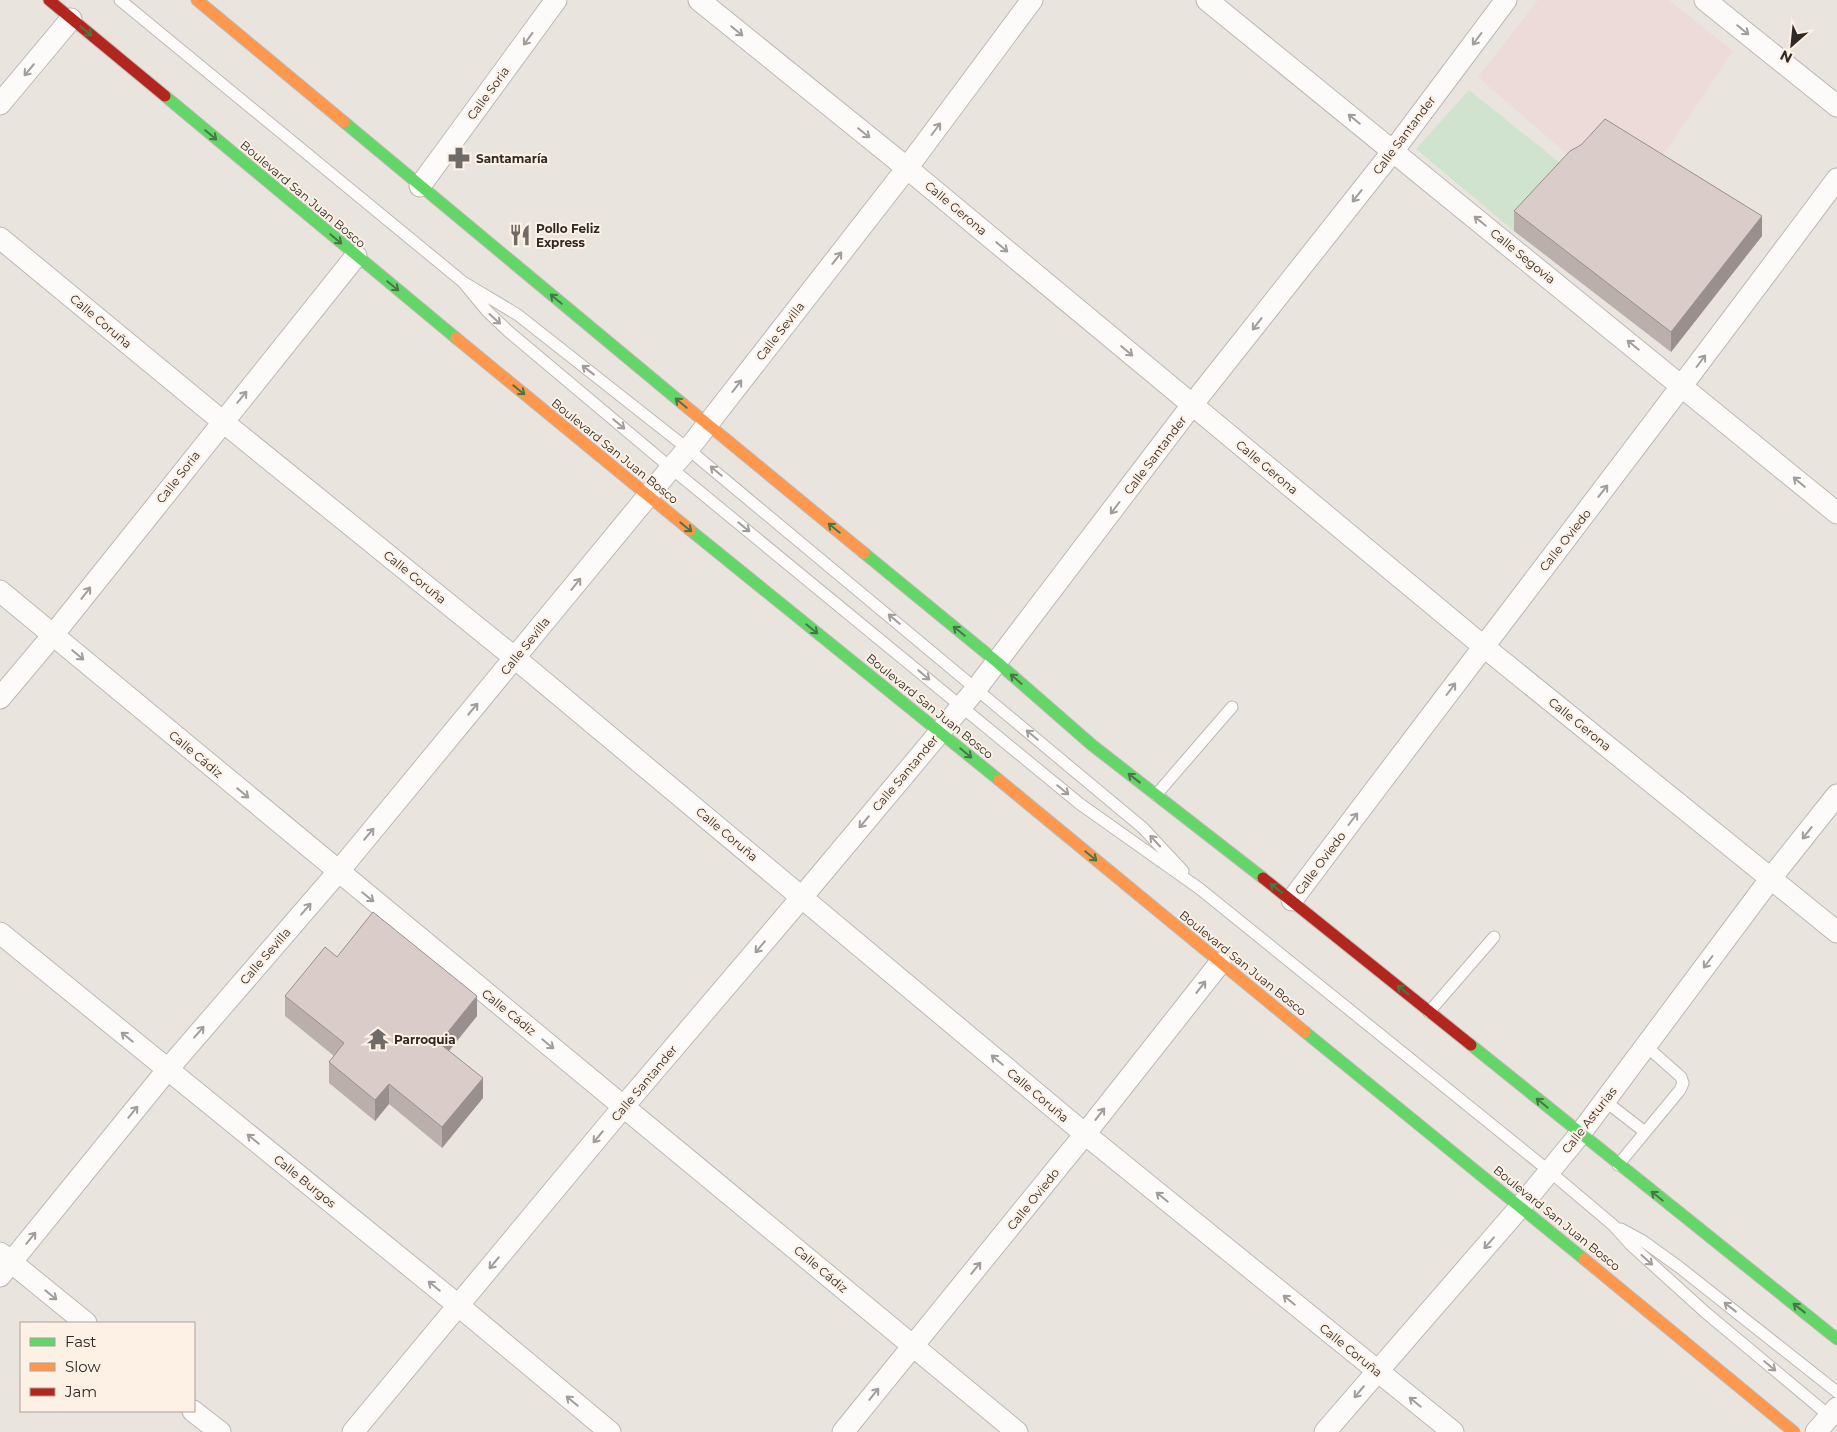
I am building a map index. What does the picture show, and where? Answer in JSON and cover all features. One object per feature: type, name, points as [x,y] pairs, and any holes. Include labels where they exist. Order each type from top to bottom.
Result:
[{"type":"street","name":"Boulevard San Juan Bosco","points":[[49,0],[648,496],[940,731],[1220,963],[1521,1206],[1794,1432]]},
{"type":"street","points":[[197,0],[707,424],[997,662],[1092,745],[1292,900],[1618,1165],[1837,1339]]},
{"type":"street","name":"Calle Soria","points":[[420,186],[556,0]]},
{"type":"street","name":"Calle Gerona","points":[[699,0],[907,168],[1483,646],[1837,932]]},
{"type":"street","name":"Calle Sevilla","points":[[4,1264],[168,1069],[338,872],[688,449],[907,168],[1032,0]]},
{"type":"street","name":"Calle Segovia","points":[[1207,0],[1394,150],[1837,513]]},
{"type":"street","name":"Calle Santander","points":[[353,1432],[997,662],[1192,405],[1394,150],[1506,0]]},
{"type":"street","points":[[1705,0],[1837,106]]},
{"type":"street","points":[[0,104],[71,19]]},
{"type":"street","name":"Calle Oviedo","points":[[1292,900],[1483,646],[1683,386],[1837,179]]},
{"type":"street","name":"Calle Coruña","points":[[0,238],[222,422],[516,658],[1085,1134],[1453,1432]]},
{"type":"street","name":"Calle Soria","points":[[0,698],[356,256]]},
{"type":"street","name":"Calle Cádiz","points":[[0,591],[1017,1432]]},
{"type":"street","name":"Calle Asturias","points":[[1325,1432],[1521,1206],[1580,1134],[1771,878],[1837,795]]},
{"type":"street","name":"Calle Burgos","points":[[0,933],[459,1306],[610,1432]]},
{"type":"street","name":"Calle Oviedo","points":[[843,1432],[1085,1134],[1220,963]]},
{"type":"street","points":[[4,1264],[85,1322]]},
{"type":"street","points":[[194,1412],[220,1432]]},
{"type":"street","points":[[1816,1432],[1835,1415]]},
{"type":"lane","points":[[120,0],[464,282],[518,315],[688,449],[1143,828],[1200,889]]},
{"type":"lane","points":[[464,282],[487,311],[508,331],[671,468],[1080,804],[1200,889],[1549,1171],[1613,1225],[1631,1245],[1704,1312],[1835,1415]]},
{"type":"lane","points":[[1156,795],[1232,707]]},
{"type":"lane","points":[[1429,1012],[1494,937]]},
{"type":"lane","points":[[1618,1165],[1680,1090],[1683,1083],[1681,1077],[1646,1046]]},
{"type":"lane","points":[[1604,1101],[1645,1132]]},
{"type":"lane","points":[[1613,1225],[1643,1241],[1679,1267],[1837,1392]]},
{"type":"shaded area","points":[[1538,0],[1669,0],[1733,51],[1653,170],[1581,166],[1478,77]]},
{"type":"green space","points":[[1469,90],[1570,171],[1514,231],[1416,149]]},
{"type":"building","points":[[1605,119],[1762,216],[1671,332],[1514,211],[1570,151],[1581,145]]},
{"type":"building","name":"Parroquia","points":[[373,912],[477,996],[439,1043],[483,1078],[442,1127],[389,1084],[375,1100],[329,1062],[344,1043],[285,996],[325,947],[337,957]]},
{"type":"traffic: fast","points":[[165,96],[456,338]]},
{"type":"traffic: fast","points":[[344,122],[683,404]]},
{"type":"traffic: fast","points":[[690,530],[999,780]]},
{"type":"traffic: fast","points":[[864,553],[997,662],[1092,745],[1263,878]]},
{"type":"traffic: fast","points":[[1305,1032],[1584,1259]]},
{"type":"traffic: fast","points":[[1471,1045],[1837,1339]]},
{"type":"traffic: slow","points":[[197,0],[344,122]]},
{"type":"traffic: slow","points":[[456,338],[690,530]]},
{"type":"traffic: slow","points":[[683,404],[864,553]]},
{"type":"traffic: slow","points":[[999,780],[1305,1032]]},
{"type":"traffic: slow","points":[[1584,1259],[1794,1432]]},
{"type":"traffic: jam","points":[[49,0],[165,96]]},
{"type":"traffic: jam","points":[[1263,878],[1471,1045]]},
{"type":"place","name":"Santamaría","points":[[459,158]]},
{"type":"place","name":"Pollo Feliz Express","points":[[520,235]]},
{"type":"place","name":"Parroquia","points":[[378,1039]]}]
